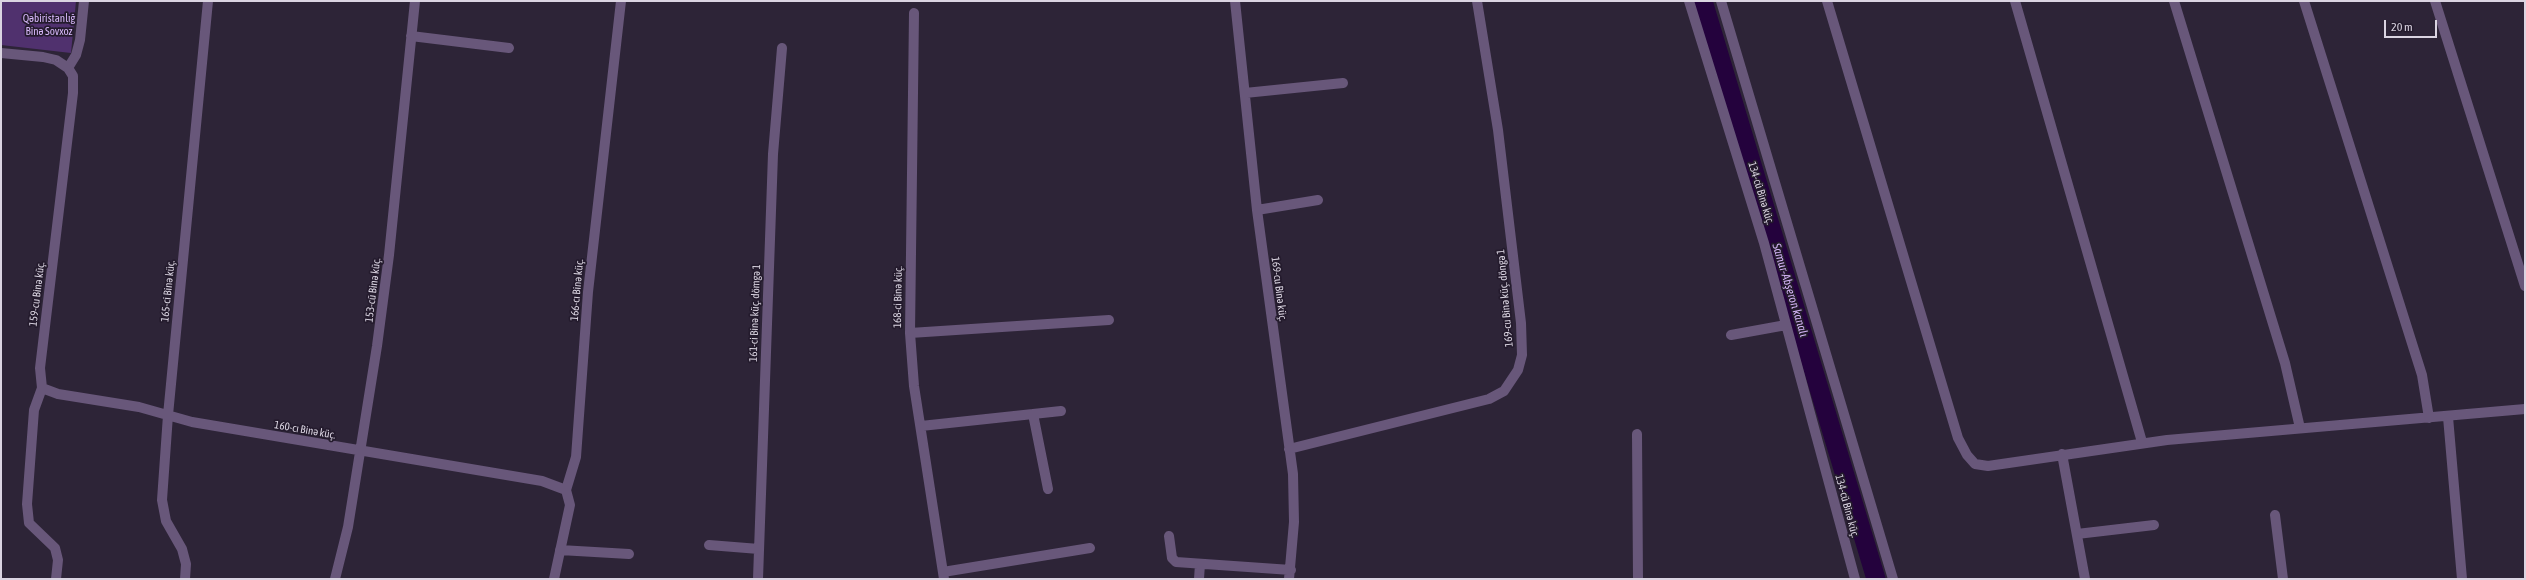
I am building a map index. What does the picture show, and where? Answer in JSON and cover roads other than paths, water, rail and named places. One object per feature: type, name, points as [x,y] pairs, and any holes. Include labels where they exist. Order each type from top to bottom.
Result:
[{"type":"street","points":[[1,53],[43,57],[56,60],[68,68],[76,55],[80,40],[84,1]]},
{"type":"street","name":"165-ci Binə küç.","points":[[185,579],[186,564],[182,549],[166,521],[162,500],[168,415],[208,1]]},
{"type":"street","name":"153-cü Binə küç.","points":[[335,579],[348,527],[389,255],[415,1]]},
{"type":"street","name":"166-cı Binə küç.","points":[[554,579],[570,505],[566,490],[576,457],[591,260],[621,1]]},
{"type":"street","name":"169-cu Binə küç.","points":[[1235,1],[1257,210],[1289,449],[1294,474],[1294,514],[1290,574]]},
{"type":"street","name":"169-cu Binə küç. döngə 1","points":[[1289,449],[1489,399],[1504,390],[1518,370],[1522,355],[1521,323],[1498,130],[1477,1]]},
{"type":"street","name":"134-cü Binə küç.","points":[[1689,1],[1764,243],[1855,579]]},
{"type":"street","points":[[1721,1],[1893,579]]},
{"type":"street","points":[[1827,1],[1958,438],[1967,455],[1975,464],[1988,466],[2142,442],[2448,417],[2525,409]]},
{"type":"street","points":[[2015,1],[2142,442]]},
{"type":"street","points":[[2174,1],[2285,363],[2300,428]]},
{"type":"street","points":[[2304,1],[2422,375],[2429,418]]},
{"type":"street","points":[[2435,1],[2525,286]]},
{"type":"street","name":"168-ci Binə küç.","points":[[914,13],[910,333],[914,386],[943,575]]},
{"type":"street","points":[[411,36],[509,48]]},
{"type":"street","name":"161-ci Binə küç. dömgə 1","points":[[758,579],[773,162],[782,48]]},
{"type":"street","name":"159-cu Binə küç.","points":[[56,579],[58,560],[55,548],[29,523],[27,514],[34,410],[42,388],[40,368],[73,92],[72,76],[68,68]]},
{"type":"street","points":[[1245,93],[1343,83]]},
{"type":"street","points":[[1257,210],[1318,200]]},
{"type":"street","points":[[910,333],[1109,320]]},
{"type":"street","points":[[1731,335],[1786,325]]},
{"type":"street","name":"160-cı Binə küç.","points":[[42,388],[58,394],[139,407],[192,422],[360,452],[542,481],[566,490]]},
{"type":"street","points":[[921,426],[1061,411]]},
{"type":"street","points":[[1033,414],[1048,489]]},
{"type":"street","points":[[2448,417],[2462,579]]},
{"type":"street","points":[[1637,434],[1638,579]]},
{"type":"street","points":[[2062,454],[2085,579]]},
{"type":"street","points":[[2275,515],[2283,579]]},
{"type":"street","points":[[2077,534],[2154,526]]},
{"type":"street","points":[[1169,536],[1172,558],[1176,562],[1290,574]]},
{"type":"street","points":[[708,545],[759,549]]},
{"type":"street","points":[[943,575],[1090,548]]},
{"type":"street","points":[[560,550],[629,554]]},
{"type":"street","points":[[1199,579],[1200,564]]},
{"type":"waterway","name":"Samur-Abşeron kanalı","points":[[1703,1],[1876,579]]},
{"type":"park label","name":"Qəbiristanlığ Binə Sovxoz","points":[[49,25]]}]
